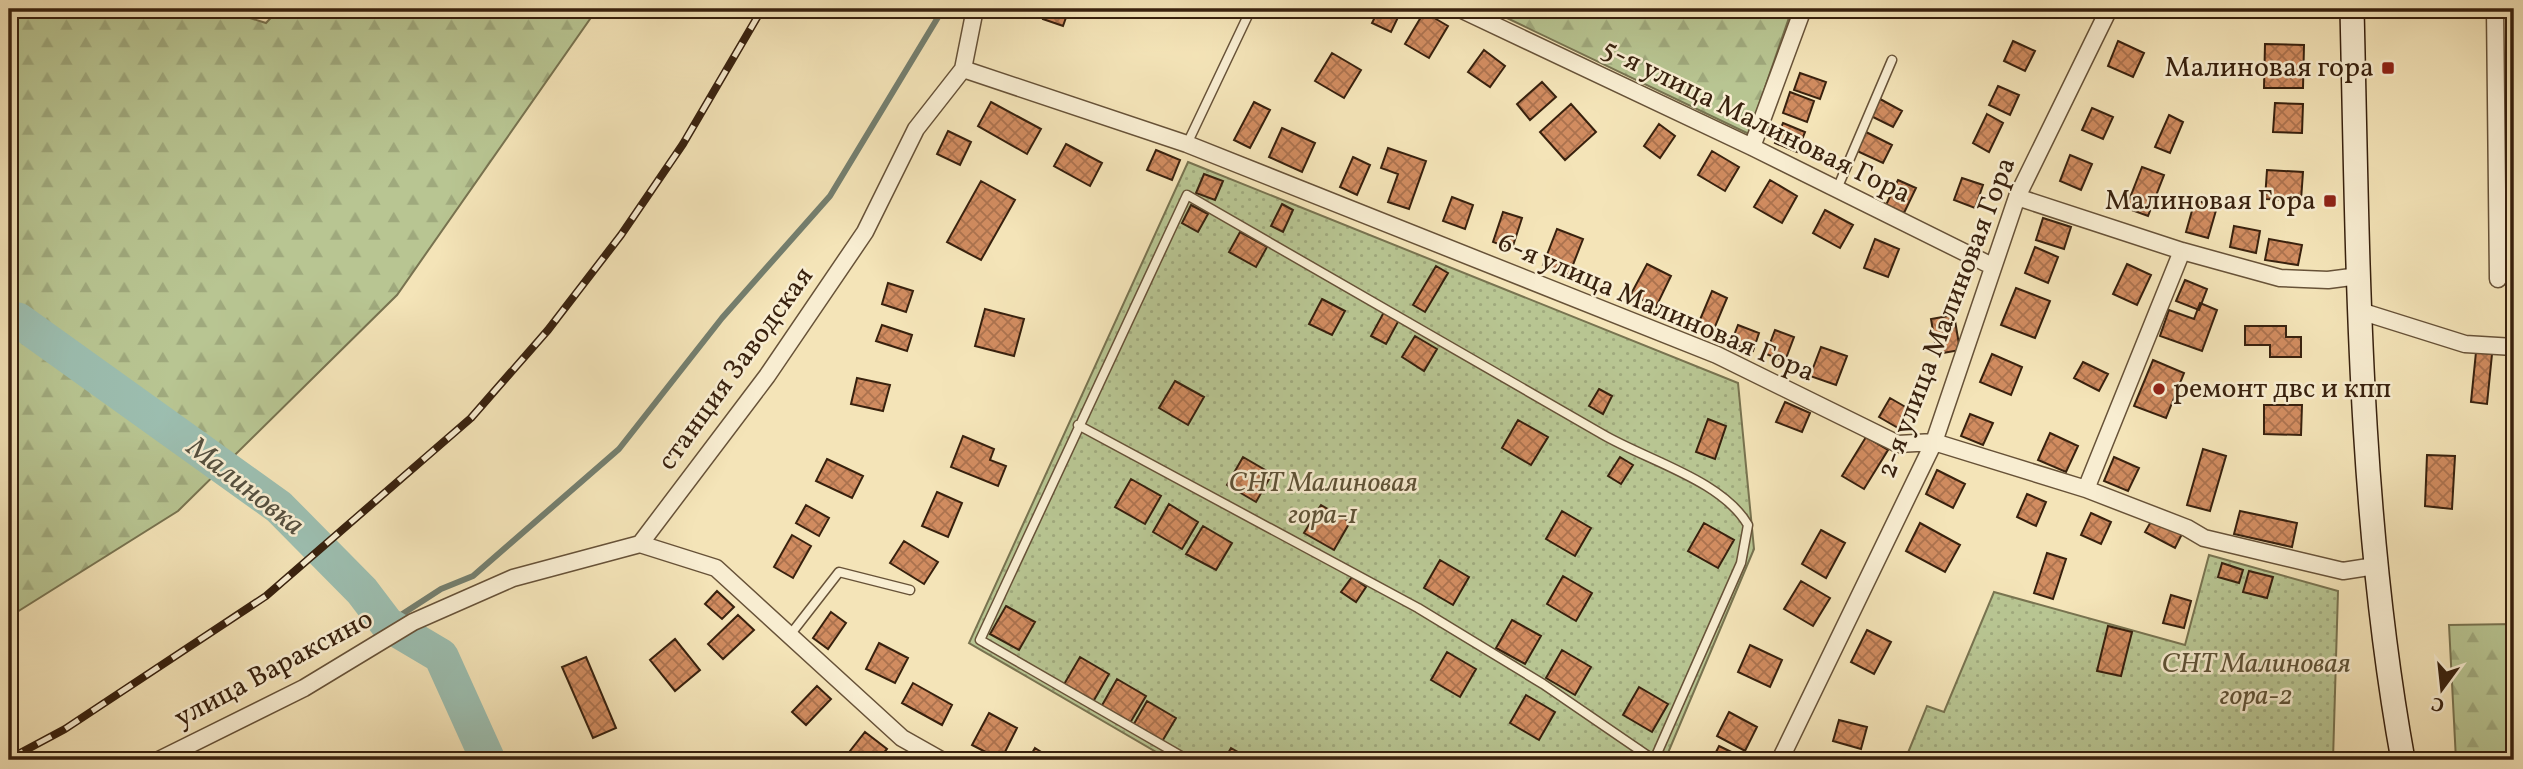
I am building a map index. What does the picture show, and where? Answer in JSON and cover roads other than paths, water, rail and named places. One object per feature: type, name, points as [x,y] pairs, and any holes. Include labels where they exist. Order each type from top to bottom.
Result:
[{"type":"main road","points":[[2352,9],[2364,435],[2388,676],[2403,760]]},
{"type":"street","name":"станция Заводская","points":[[640,544],[790,343],[866,232],[916,130],[963,69],[975,9]]},
{"type":"street","name":"5-я улица Малиновая Гора","points":[[1460,9],[1752,147],[1992,266]]},
{"type":"street","points":[[1752,147],[1803,9]]},
{"type":"street","name":"2-я улица Малиновая Гора","points":[[1780,760],[1934,442],[2017,197],[2109,9]]},
{"type":"street","points":[[2496,9],[2498,279]]},
{"type":"street","name":"6-я улица Малиновая Гора","points":[[963,69],[1186,144],[1717,355],[1898,444],[1934,442],[2086,489],[2187,528],[2204,538],[2343,571],[2375,566]]},
{"type":"street","points":[[2017,197],[2182,251],[2280,278],[2328,281],[2359,276]]},
{"type":"street","points":[[2086,489],[2182,251]]},
{"type":"street","points":[[2360,311],[2465,344],[2514,347]]},
{"type":"street","points":[[640,544],[716,568],[902,738],[941,760]]},
{"type":"street","name":"улица Вараксино","points":[[159,760],[304,688],[413,622],[513,578],[640,544]]},
{"type":"lane","points":[[1186,144],[1251,9]]},
{"type":"lane","points":[[1837,189],[1892,60]]},
{"type":"lane","points":[[1078,425],[1428,615],[1543,684],[1656,760],[1741,564],[1748,538],[1748,525],[1738,509],[1710,489],[1601,434],[1187,195],[1078,425],[980,640],[1188,760]]},
{"type":"lane","points":[[790,635],[839,572],[910,590]]},
{"type":"waterway","points":[[387,624],[441,589],[473,576],[619,449],[722,318],[830,196],[943,9]]},
{"type":"waterway","name":"Малиновка","points":[[9,318],[18,320],[279,507],[362,591],[387,624],[441,656],[488,760]]},
{"type":"railway","points":[[9,759],[65,729],[266,596],[471,418],[548,330],[621,235],[683,144],[762,9]]},
{"type":"place","name":"Малиновая гора","points":[[2388,68]]},
{"type":"place","name":"Малиновая Гора","points":[[2330,201]]},
{"type":"place","name":"ремонт двс и кпп","points":[[2159,389]]},
{"type":"park label","name":"СНТ Малиновая гора-1","points":[[1323,499]]},
{"type":"park label","name":"СНТ Малиновая гора-2","points":[[2256,680]]}]
